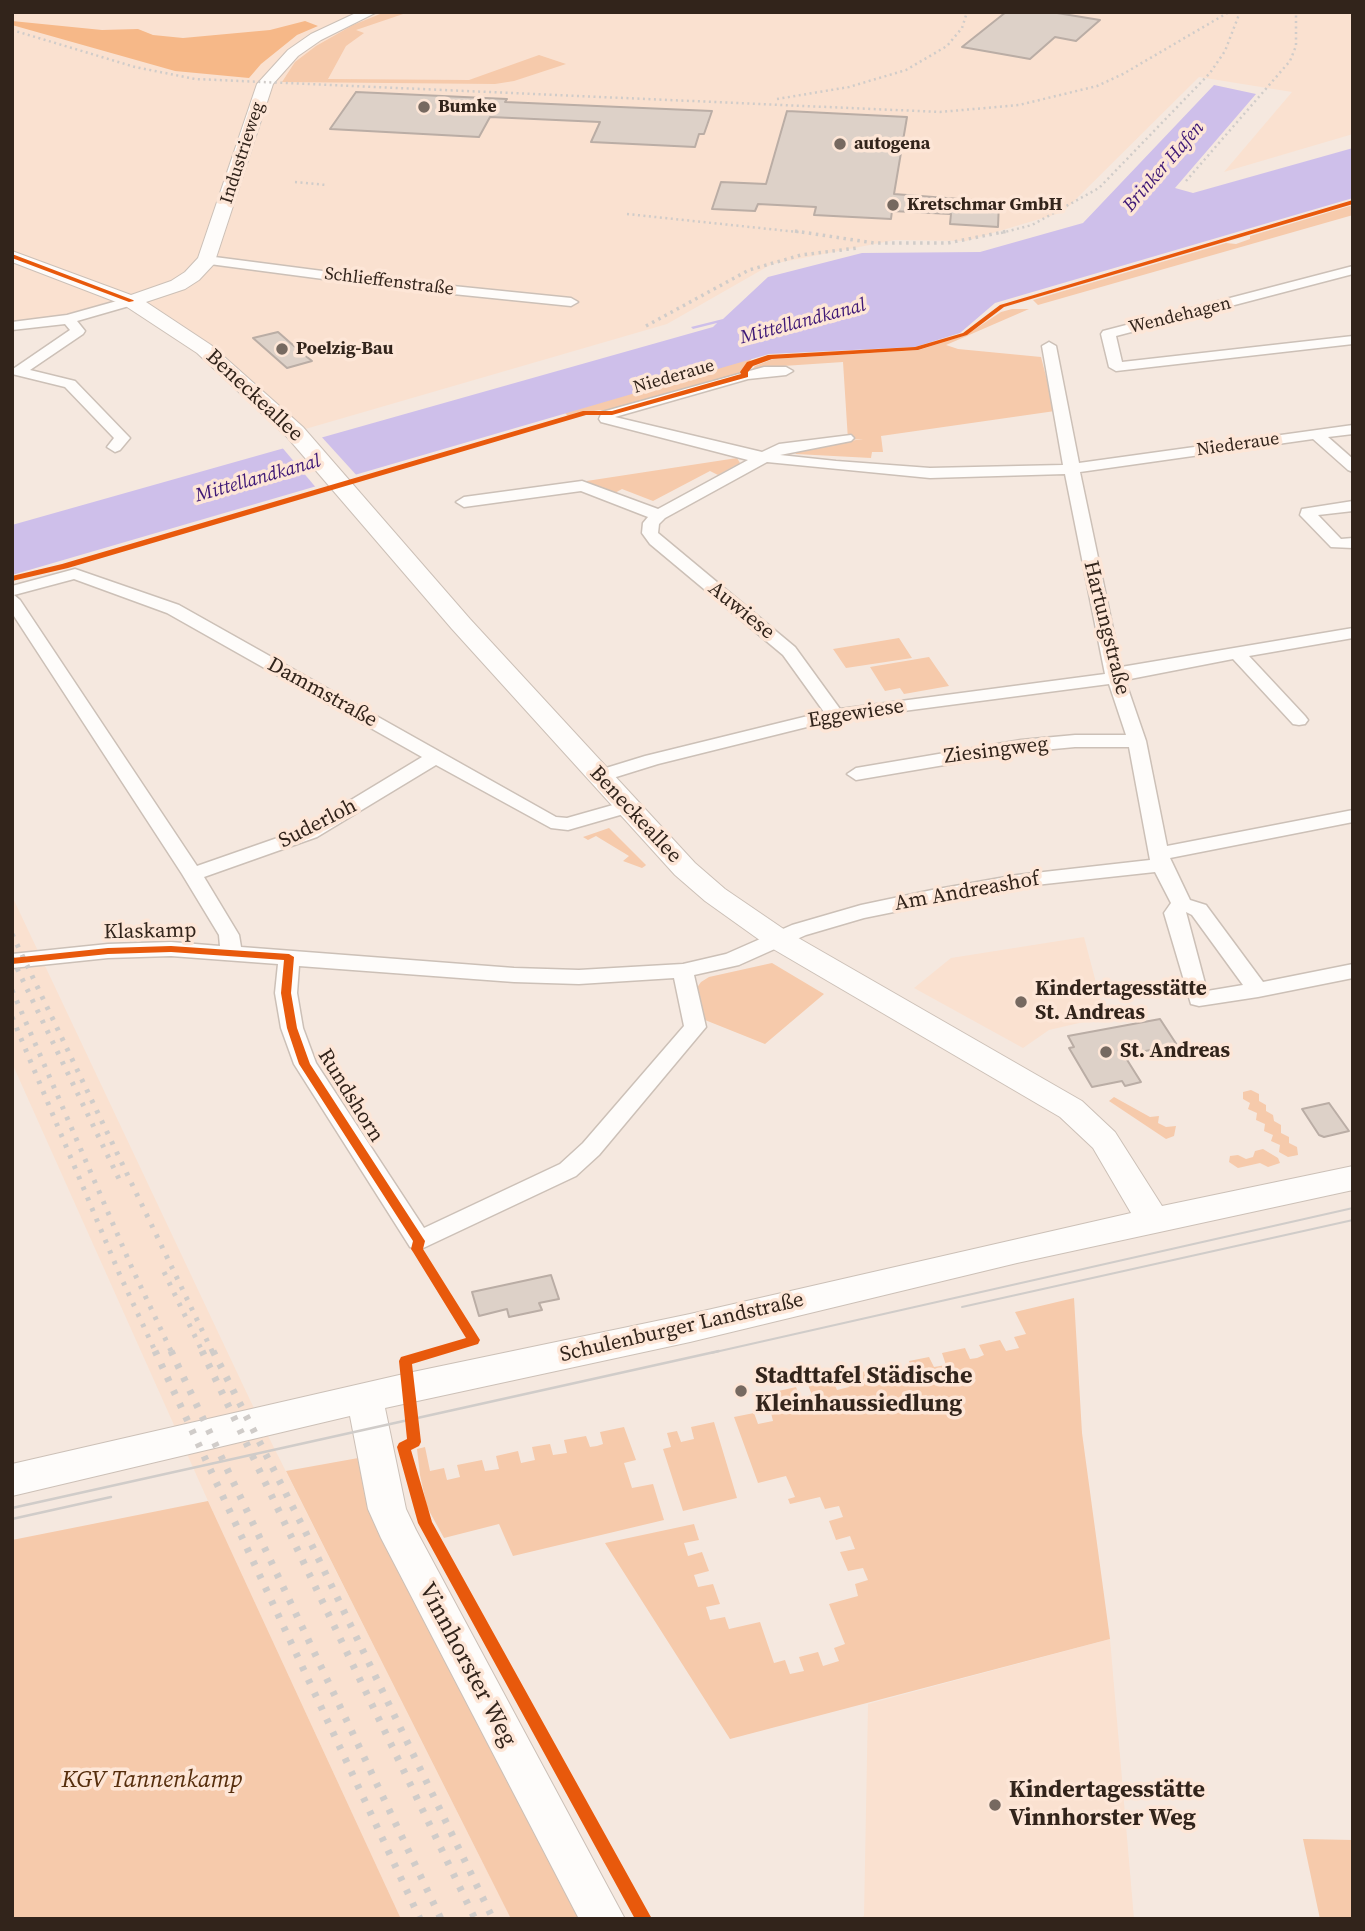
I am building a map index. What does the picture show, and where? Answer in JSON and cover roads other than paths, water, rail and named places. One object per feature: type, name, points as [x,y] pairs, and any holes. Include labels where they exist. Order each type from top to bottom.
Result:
[{"type":"street","name":"Industrieweg","points":[[131,301],[164,291],[192,276],[207,260],[265,83],[282,63],[304,45],[369,12]]},
{"type":"street","name":"Beneckeallee","points":[[12,256],[131,301],[204,349],[294,431],[344,491],[627,807],[705,887],[778,939],[1071,1109],[1104,1140],[1153,1220]]},
{"type":"street","name":"Schlieffenstraße","points":[[207,260],[384,283],[570,302]]},
{"type":"street","name":"Wendehagen","points":[[1353,271],[1108,334],[1116,366],[1254,353],[1353,340]]},
{"type":"street","points":[[178,330],[171,320],[169,306],[192,276]]},
{"type":"street","points":[[12,327],[68,319],[131,301]]},
{"type":"street","points":[[15,374],[78,331],[68,319]]},
{"type":"street","name":"Hartungstraße","points":[[1049,346],[1071,469],[1116,676],[1137,741],[1160,860],[1190,907],[1258,990]]},
{"type":"street","name":"Niederaue","points":[[786,371],[764,371],[745,375],[605,417],[609,421],[690,442],[764,457],[930,473],[1071,469],[1353,429]]},
{"type":"street","points":[[15,374],[70,384],[122,438],[115,447]]},
{"type":"street","points":[[1316,434],[1353,467]]},
{"type":"street","points":[[464,502],[582,486],[659,515],[779,449],[846,438]]},
{"type":"street","points":[[1353,506],[1308,512],[1337,544],[1353,543]]},
{"type":"street","name":"Auwiese","points":[[659,515],[651,523],[650,533],[656,541],[789,651],[835,715]]},
{"type":"street","name":"Dammstraße","points":[[12,591],[75,574],[148,598],[551,822],[568,824],[627,807]]},
{"type":"street","points":[[12,600],[192,874],[229,935],[231,951]]},
{"type":"street","name":"Eggewiese","points":[[600,776],[652,760],[835,715],[1116,676],[1353,633]]},
{"type":"street","points":[[1237,653],[1299,720]]},
{"type":"street","name":"Ziesingweg","points":[[856,774],[1021,746],[1075,741],[1137,741]]},
{"type":"street","name":"Suderloh","points":[[192,874],[310,834],[436,757]]},
{"type":"street","name":"Am Andreashof","points":[[778,939],[861,912],[932,896],[1160,860],[1353,816]]},
{"type":"street","points":[[1190,907],[1174,913],[1199,999],[1353,971]]},
{"type":"street","name":"Klaskamp","points":[[12,961],[108,951],[171,949],[231,951],[514,975],[579,977],[683,971],[732,960],[778,939]]},
{"type":"street","name":"Rundshorn","points":[[289,957],[286,993],[292,1028],[305,1064],[419,1241],[568,1170],[591,1149],[695,1027],[683,971]]},
{"type":"street","name":"Schulenburger Landstraße","points":[[12,1480],[690,1328],[1017,1250],[1353,1178]]},
{"type":"street","name":"Vinnhorster Weg","points":[[365,1400],[387,1509],[400,1538],[603,1919]]},
{"type":"water","points":[[1214,85],[1256,94],[1175,188],[1193,193],[1353,148],[1353,198],[995,303],[960,333],[915,347],[769,354],[12,575],[12,525],[713,327],[717,323],[693,329],[691,327],[723,319],[768,277],[862,253],[980,252],[1083,223]]},
{"type":"tram line","points":[[711,1353],[1353,1208]]},
{"type":"tram line","points":[[962,1307],[1353,1220]]},
{"type":"tram line","points":[[12,1508],[719,1351]]},
{"type":"tram line","points":[[12,1519],[111,1497]]},
{"type":"railway","points":[[777,99],[849,87],[906,70],[947,46],[962,28],[967,12]]},
{"type":"railway","points":[[12,30],[135,67],[195,79],[940,112],[1019,105],[1097,86],[1123,74],[1229,12]]},
{"type":"railway","points":[[1001,233],[1032,225],[1099,188],[1210,73],[1225,51],[1240,12]]},
{"type":"railway","points":[[1186,181],[1290,61],[1296,46],[1296,12]]},
{"type":"railway","points":[[295,182],[326,185]]},
{"type":"railway","points":[[627,214],[807,233]]},
{"type":"railway","points":[[795,231],[874,243],[948,243],[1008,231]]},
{"type":"railway","points":[[646,326],[749,270],[801,255],[857,248]]},
{"type":"railway","points":[[12,934],[213,1353]]},
{"type":"railway","points":[[12,958],[120,1181]]},
{"type":"railway","points":[[12,990],[132,1268],[172,1353]]},
{"type":"railway","points":[[12,1017],[119,1273],[156,1353]]},
{"type":"railway","points":[[164,1272],[203,1353]]},
{"type":"railway","points":[[155,1351],[420,1919]]},
{"type":"railway","points":[[171,1351],[441,1919]]},
{"type":"railway","points":[[202,1351],[475,1919]]},
{"type":"railway","points":[[213,1351],[304,1529],[493,1919]]},
{"type":"place","name":"Bumke","points":[[424,107]]},
{"type":"place","name":"autogena","points":[[840,144]]},
{"type":"place","name":"Kretschmar GmbH","points":[[893,205]]},
{"type":"place","name":"Poelzig-Bau","points":[[282,349]]},
{"type":"place","name":"Kindertagesstätte St. Andreas","points":[[1021,1002]]},
{"type":"place","name":"St. Andreas","points":[[1106,1052]]},
{"type":"place","name":"Stadttafel Städische Kleinhaussiedlung","points":[[741,1391]]},
{"type":"place","name":"Kindertagesstätte Vinnhorster Weg","points":[[995,1805]]},
{"type":"water label","name":"Brinker Hafen","points":[[1164,167]]},
{"type":"water label","name":"Mittellandkanal","points":[[803,322]]},
{"type":"water label","name":"Mittellandkanal","points":[[258,479]]},
{"type":"park label","name":"KGV Tannenkamp","points":[[152,1781]]}]
